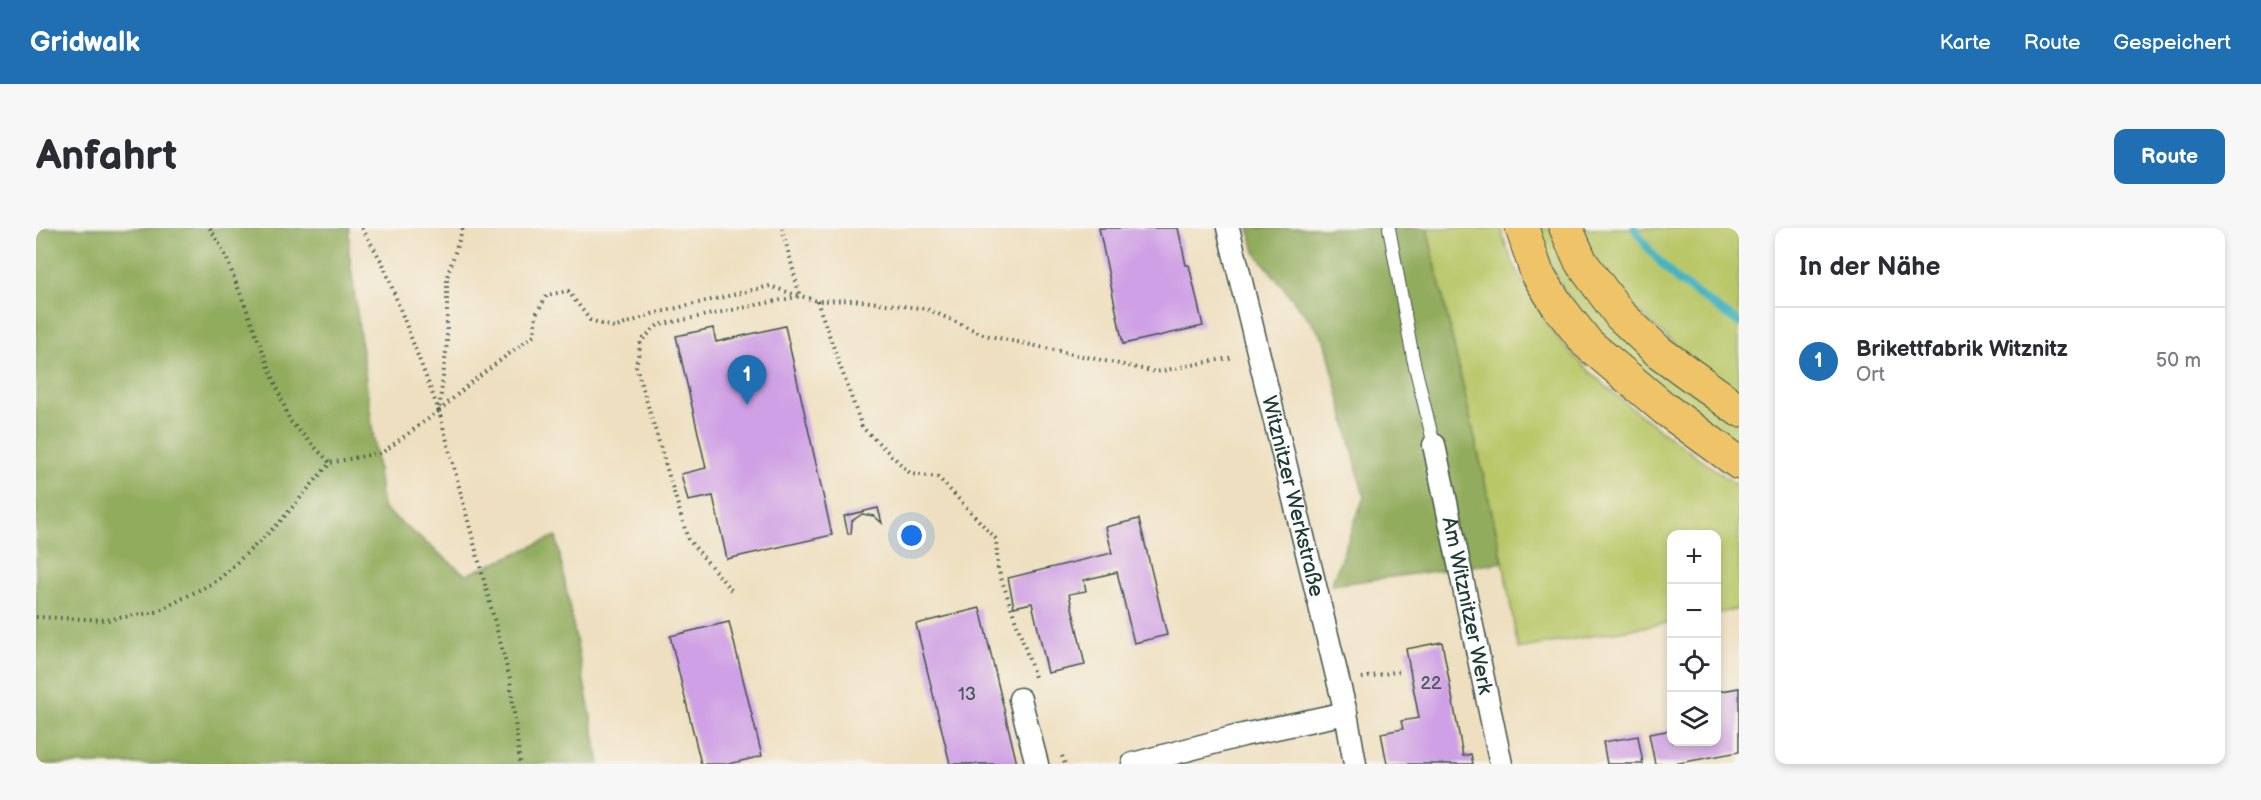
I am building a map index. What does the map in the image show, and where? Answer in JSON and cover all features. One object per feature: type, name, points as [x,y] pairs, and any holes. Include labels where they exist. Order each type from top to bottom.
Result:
[{"type":"highway","points":[[1522,228],[1537,273],[1558,306],[1587,343],[1665,409],[1739,463]]},
{"type":"highway","points":[[1566,228],[1581,262],[1620,315],[1659,352],[1739,410]]},
{"type":"street","name":"Witznitzer Werkstraße","points":[[1228,228],[1346,713],[1355,764]]},
{"type":"street","name":"Am Witznitzer Werk","points":[[1434,445],[1500,764]]},
{"type":"street","points":[[1030,694],[1037,764]]},
{"type":"street","points":[[1133,764],[1243,735],[1346,713]]},
{"type":"lane","points":[[1389,228],[1413,358],[1434,445]]},
{"type":"path","points":[[210,228],[224,252],[290,421],[330,463]]},
{"type":"path","points":[[362,228],[383,264],[439,411],[510,679],[520,764]]},
{"type":"path","points":[[439,411],[447,343],[447,277],[463,228]]},
{"type":"path","points":[[782,228],[801,296]]},
{"type":"path","points":[[36,617],[106,620],[156,612],[217,580],[279,523],[330,463],[383,452],[439,411],[469,384],[534,335],[536,314],[547,295],[568,291],[590,320],[614,328],[652,314],[770,286],[817,301],[854,300],[927,309],[985,335],[1156,372],[1258,353]]},
{"type":"path","points":[[730,590],[688,538],[636,366],[641,341],[658,325],[801,296]]},
{"type":"path","points":[[817,301],[862,427],[911,474],[938,477],[996,538],[998,569],[1030,694]]},
{"type":"path","points":[[1338,682],[1400,671]]},
{"type":"path","points":[[1061,753],[1065,764]]},
{"type":"green space","points":[[36,228],[349,228],[349,252],[383,508],[466,575],[556,536],[600,764],[36,764]]},
{"type":"green space","points":[[1249,228],[1427,228],[1503,562],[1331,585],[1364,497],[1325,340],[1255,252]]},
{"type":"green space","points":[[1427,228],[1501,228],[1511,258],[1530,294],[1549,326],[1578,360],[1644,418],[1739,487],[1739,609],[1721,612],[1721,530],[1667,530],[1667,623],[1518,649],[1503,561]]},
{"type":"green space","points":[[1537,228],[1554,228],[1739,426],[1739,444],[1640,370],[1596,328],[1558,279]]},
{"type":"green space","points":[[1582,228],[1739,228],[1739,395],[1693,360],[1627,302],[1595,260]]},
{"type":"building","points":[[1099,228],[1178,228],[1203,326],[1123,344]]},
{"type":"building","points":[[785,326],[832,535],[727,559],[713,496],[688,501],[681,474],[706,468],[676,336],[713,328],[716,342]]},
{"type":"building","points":[[878,508],[882,523],[874,516],[862,514],[852,521],[851,534],[848,534],[844,516]]},
{"type":"building","points":[[1139,519],[1167,635],[1134,643],[1117,572],[1084,580],[1086,591],[1069,594],[1085,665],[1048,673],[1032,603],[1014,607],[1008,578],[1112,553],[1106,527]]},
{"type":"building","points":[[980,608],[1017,764],[950,764],[916,624]]},
{"type":"building","points":[[729,622],[762,756],[729,764],[701,764],[670,636]]},
{"type":"building","points":[[1442,642],[1463,756],[1471,754],[1473,764],[1387,764],[1381,733],[1403,729],[1401,721],[1419,718],[1406,649]]},
{"type":"building","points":[[1739,688],[1739,752],[1674,764],[1655,764],[1649,734],[1667,731],[1667,746],[1721,746],[1721,691]]},
{"type":"building","points":[[1638,736],[1643,764],[1607,764],[1603,742]]},
{"type":"waterway","points":[[1634,228],[1650,251],[1677,280],[1739,323]]},
{"type":"place","name":"Brikettfabrik Witznitz","points":[[747,405]]}]
